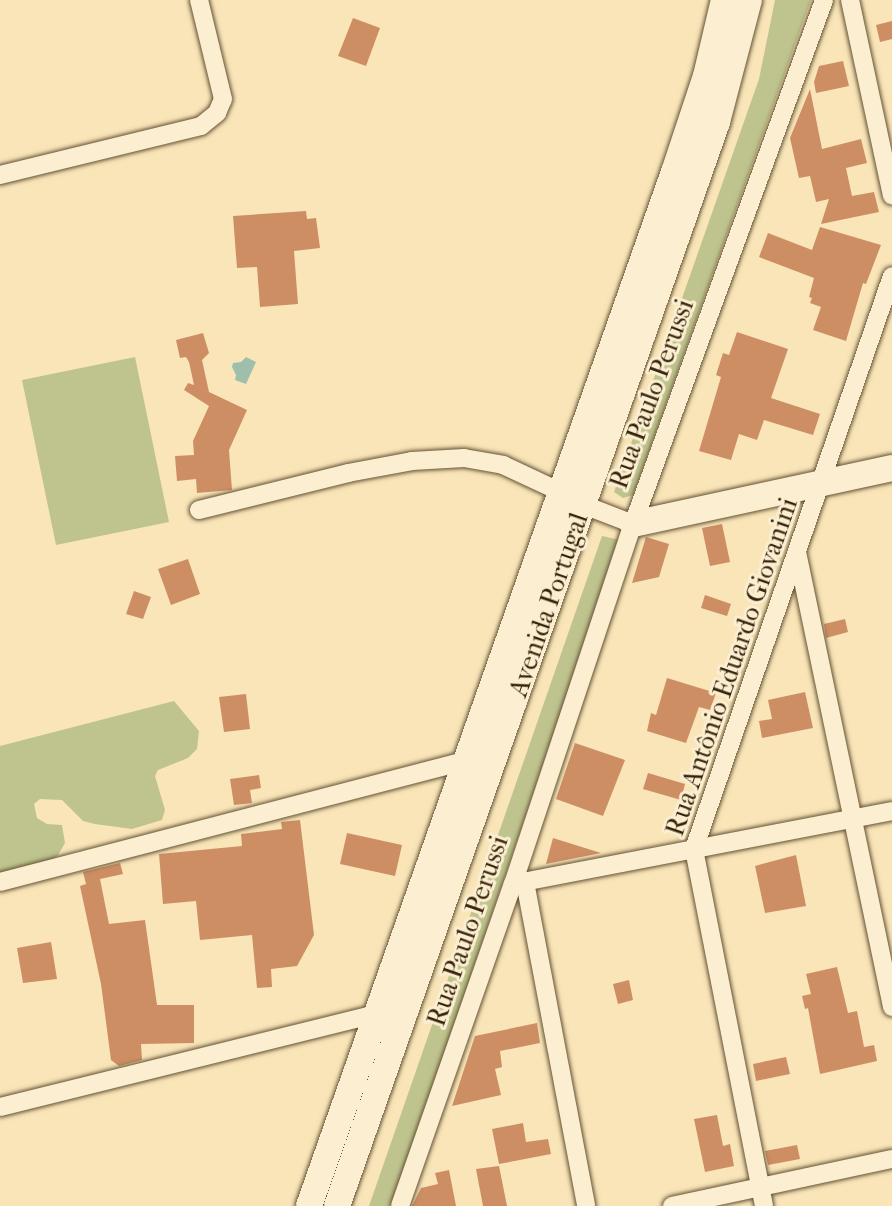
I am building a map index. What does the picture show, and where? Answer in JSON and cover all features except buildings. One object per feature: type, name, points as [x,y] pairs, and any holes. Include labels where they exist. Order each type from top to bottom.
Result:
[{"type":"main road","points":[[686,176],[724,0]]},
{"type":"main road","name":"Avenida Portugal","points":[[337,1206],[584,505],[666,232],[686,176],[733,69],[748,0]]},
{"type":"main road","points":[[309,1206],[561,492],[666,232]]},
{"type":"main road","points":[[633,524],[892,468]]},
{"type":"street","points":[[0,175],[201,126],[217,113],[223,99],[199,0]]},
{"type":"street","name":"Rua Paulo Perussi","points":[[400,1206],[519,883],[633,524],[824,0]]},
{"type":"street","points":[[850,0],[892,197]]},
{"type":"street","name":"Rua Antônio Eduardo Giovanini","points":[[764,1206],[694,849],[892,276]]},
{"type":"street","points":[[199,510],[361,471],[412,461],[464,458],[503,465],[561,492]]},
{"type":"street","points":[[584,505],[633,524]]},
{"type":"street","points":[[797,550],[892,1007]]},
{"type":"street","points":[[0,882],[466,761]]},
{"type":"street","points":[[586,1206],[519,883],[892,811]]},
{"type":"street","points":[[0,1107],[377,1014]]},
{"type":"street","points":[[672,1206],[892,1159]]},
{"type":"green space","points":[[775,0],[811,0],[633,495],[623,498],[614,492],[759,79]]},
{"type":"green space","points":[[135,357],[169,522],[56,545],[22,380]]},
{"type":"green space","points":[[602,536],[620,540],[415,1138],[390,1206],[369,1206]]},
{"type":"green space","points":[[174,701],[199,731],[197,749],[188,758],[158,770],[155,776],[165,810],[162,820],[132,829],[95,824],[83,821],[62,800],[40,799],[34,804],[37,818],[47,824],[62,825],[65,843],[58,855],[49,862],[0,875],[0,746]]},
{"type":"shaded area","points":[[246,357],[256,362],[246,384],[235,380],[232,367],[233,363],[241,362]]}]
